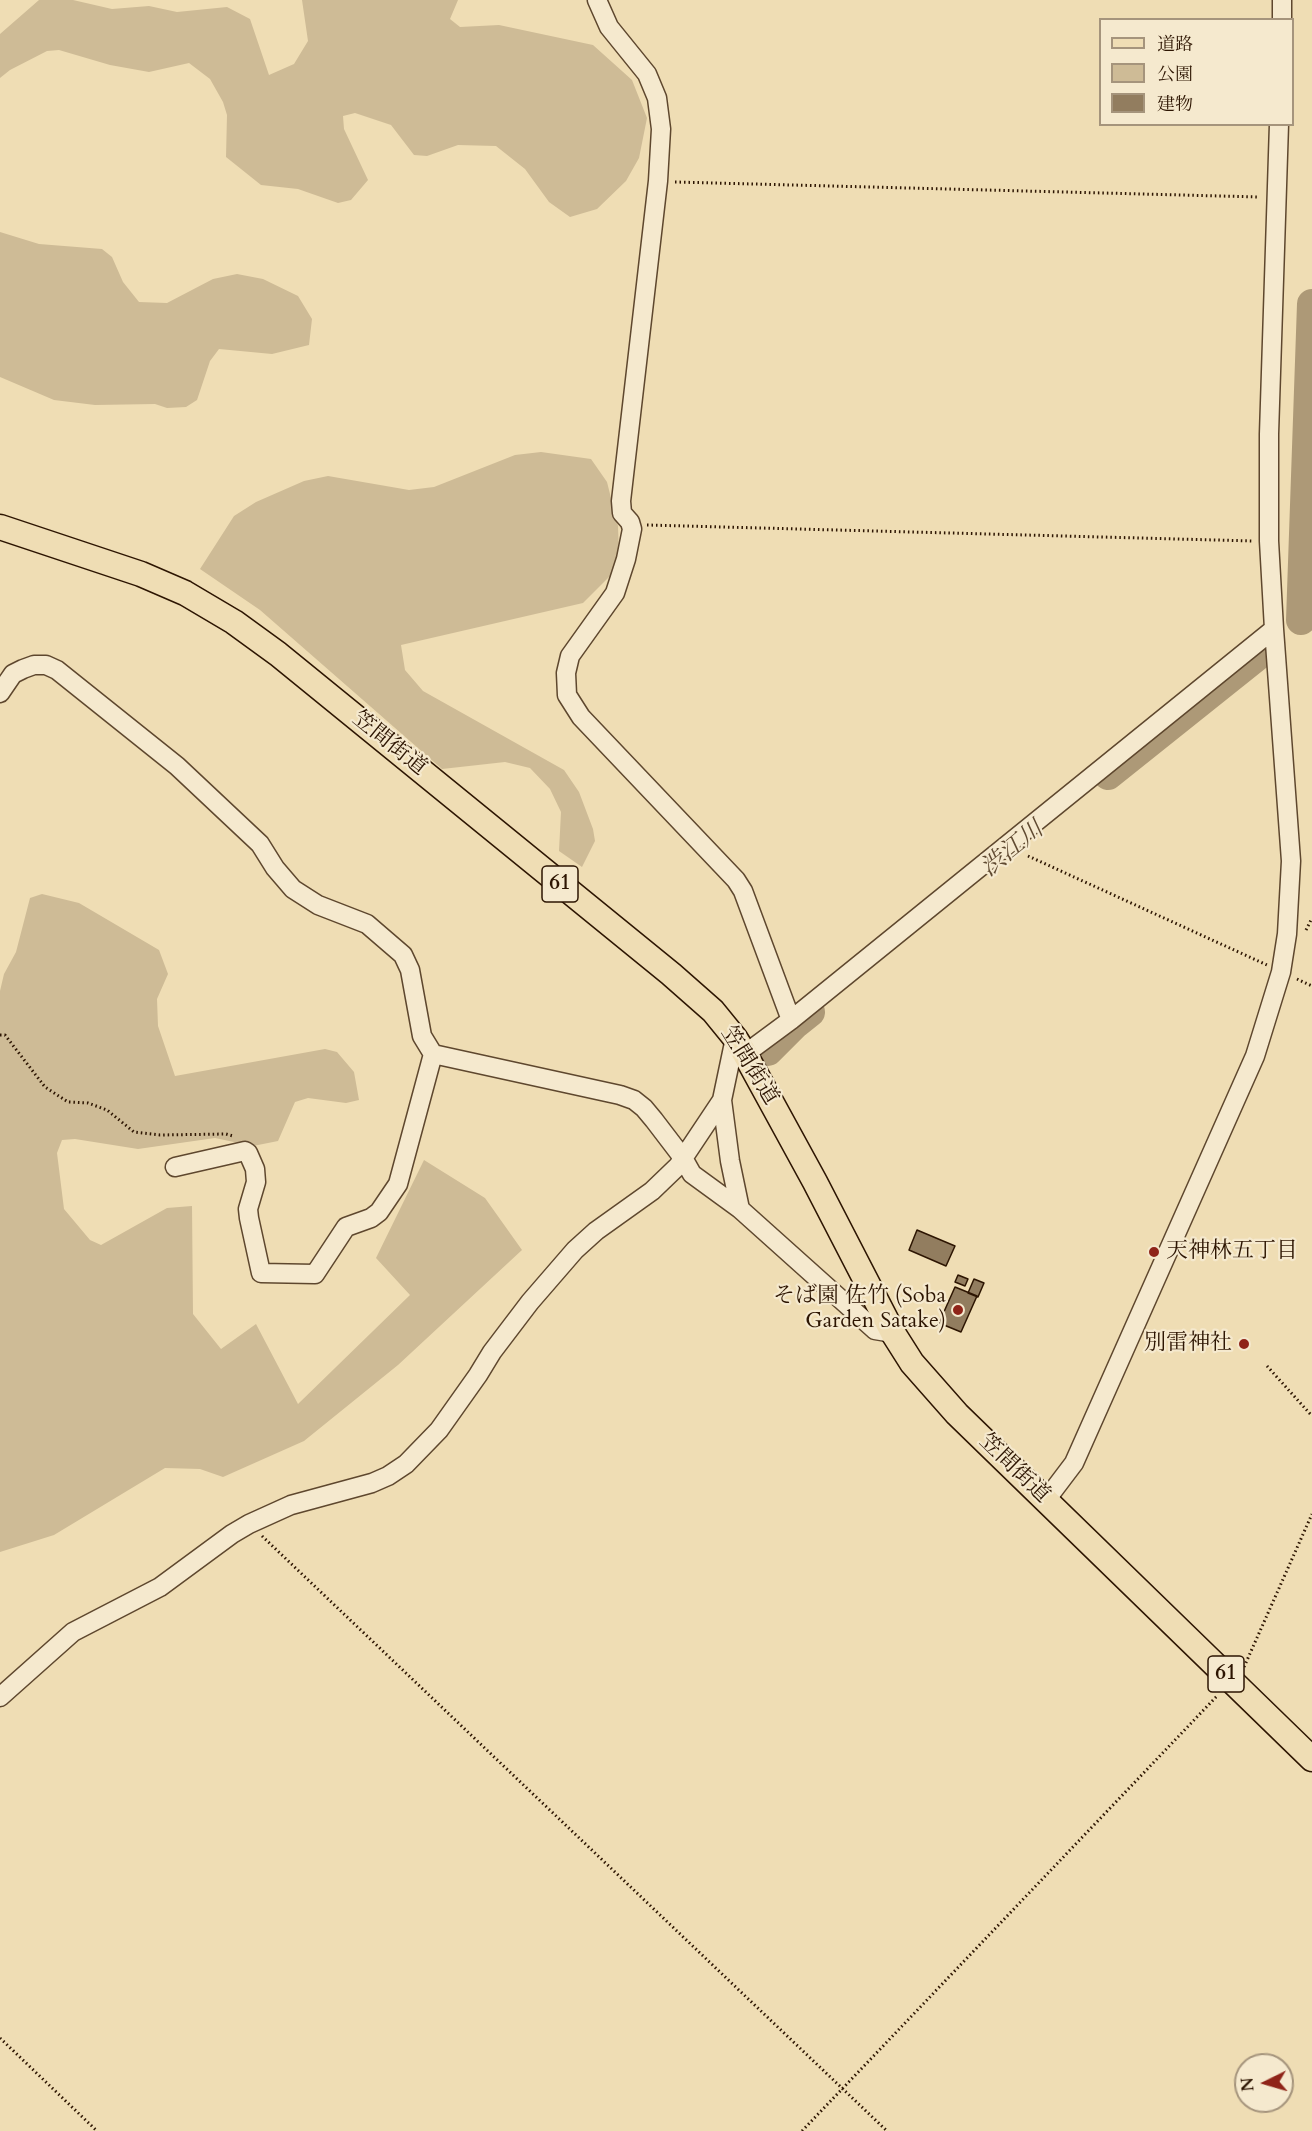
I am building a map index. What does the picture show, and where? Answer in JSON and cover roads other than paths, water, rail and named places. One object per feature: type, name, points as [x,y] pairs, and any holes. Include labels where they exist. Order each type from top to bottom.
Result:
[{"type":"main road","name":"笠間街道","points":[[0,526],[141,574],[185,593],[234,622],[278,654],[671,974],[713,1011],[740,1046],[815,1182],[893,1333],[931,1386],[1312,1758]]},
{"type":"street","points":[[597,0],[604,20],[647,75],[657,98],[661,129],[658,181],[621,501],[622,513],[631,524],[626,559],[615,593],[570,656],[566,673],[567,695],[581,717],[736,880],[753,914],[791,1020]]},
{"type":"street","points":[[1282,0],[1282,18]]},
{"type":"street","points":[[1046,1500],[1074,1463],[1255,1056],[1281,972],[1287,934],[1291,861],[1269,541],[1269,434],[1279,126]]},
{"type":"street","points":[[0,1697],[73,1632],[160,1587],[232,1533],[291,1505],[372,1483],[388,1476],[405,1464],[439,1430],[478,1376],[492,1352],[530,1302],[575,1250],[596,1231],[652,1191],[678,1166],[722,1100],[740,1046],[791,1020],[1274,629]]},
{"type":"street","points":[[0,693],[13,674],[23,669],[34,665],[57,670],[177,766],[261,844],[275,868],[293,889],[318,904],[367,924],[403,955],[410,969],[422,1035],[433,1054],[398,1184],[379,1212],[371,1218],[346,1227],[315,1274],[261,1273],[248,1209],[256,1182],[255,1169],[248,1153],[245,1151],[175,1167]]},
{"type":"street","points":[[433,1054],[634,1100],[644,1108],[683,1158],[692,1174],[740,1209],[874,1330],[893,1333]]},
{"type":"street","points":[[722,1100],[730,1161],[740,1209]]},
{"type":"waterway","name":"渋江川","points":[[1301,620],[1312,304]]},
{"type":"waterway","name":"渋江川","points":[[1108,775],[1262,652]]},
{"type":"waterway","name":"渋江川","points":[[768,1051],[810,1012]]},
{"type":"place","name":"天神林五丁目","points":[[1154,1252]]},
{"type":"place","name":"そば園 佐竹 (Soba Garden Satake)","points":[[958,1310]]},
{"type":"place","name":"別雷神社","points":[[1244,1344]]}]
